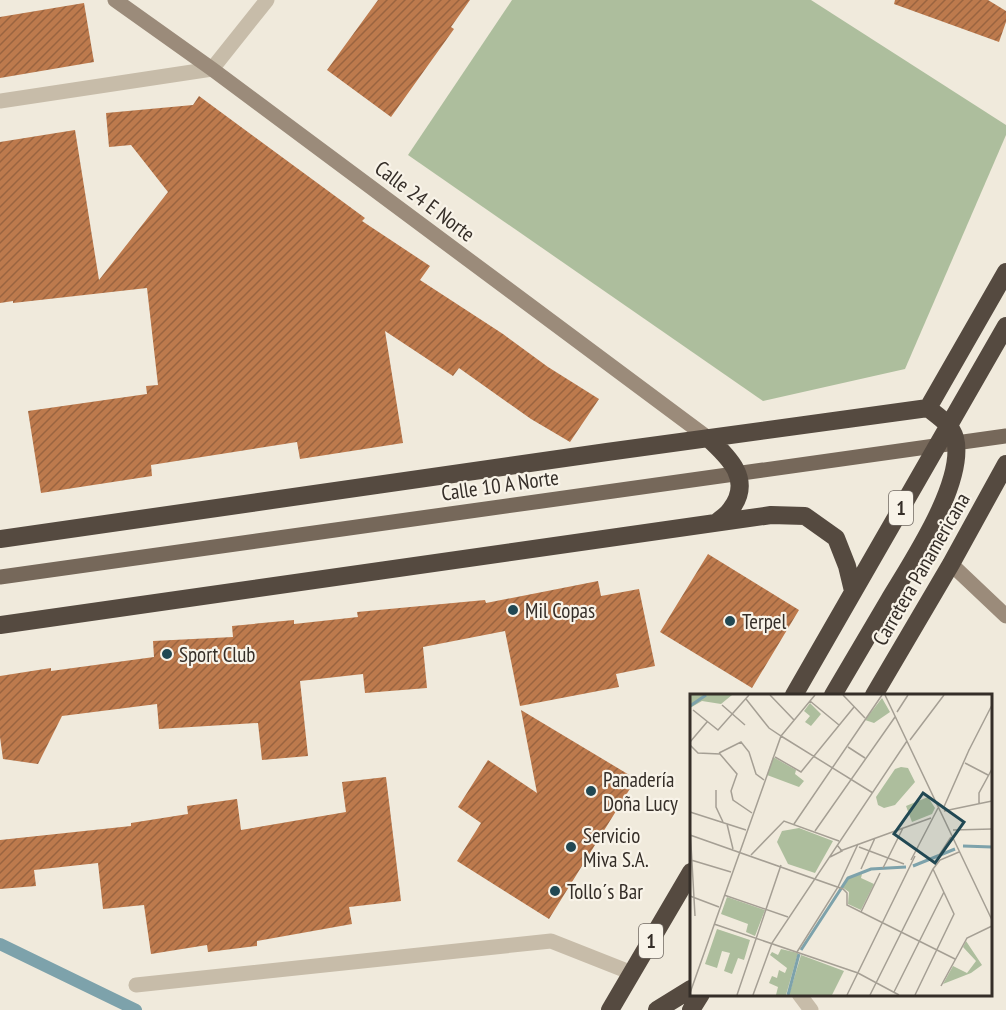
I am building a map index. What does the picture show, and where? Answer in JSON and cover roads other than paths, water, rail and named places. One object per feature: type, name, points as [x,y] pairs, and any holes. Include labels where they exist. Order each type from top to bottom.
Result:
[{"type":"highway","points":[[928,408],[1006,272]]},
{"type":"highway","name":"1","points":[[795,694],[1006,326]]},
{"type":"highway","points":[[0,539],[928,408],[949,424],[955,438],[956,458],[952,479],[924,540],[834,694]]},
{"type":"highway","points":[[708,438],[732,462],[740,480],[739,493],[731,509],[717,522]]},
{"type":"highway","name":"Carretera Panamericana","points":[[875,694],[951,564],[1006,464]]},
{"type":"highway","points":[[980,513],[1006,492]]},
{"type":"highway","points":[[0,625],[771,515],[805,516],[836,538],[847,566],[853,591]]},
{"type":"highway","name":"1","points":[[610,1010],[690,874]]},
{"type":"highway","points":[[657,1010],[690,990]]},
{"type":"highway","points":[[691,1010],[700,995]]},
{"type":"main road","name":"Calle 10 A Norte","points":[[0,577],[1006,436]]},
{"type":"street","name":"Calle 24 E Norte","points":[[115,0],[212,69],[708,438]]},
{"type":"street","points":[[0,101],[212,69],[267,0]]},
{"type":"street","points":[[951,564],[1006,616]]},
{"type":"street","points":[[136,985],[551,941],[632,973]]},
{"type":"street","points":[[801,995],[812,1010]]},
{"type":"waterway","points":[[0,944],[136,1010]]},
{"type":"place","name":"Mil Copas","points":[[513,610]]},
{"type":"place","name":"Terpel","points":[[730,621]]},
{"type":"place","name":"Sport Club","points":[[167,654]]},
{"type":"place","name":"Panadería Doña Lucy","points":[[591,791]]},
{"type":"place","name":"Servicio Miva S.A.","points":[[571,847]]},
{"type":"place","name":"Tollo´s Bar","points":[[555,891]]}]
